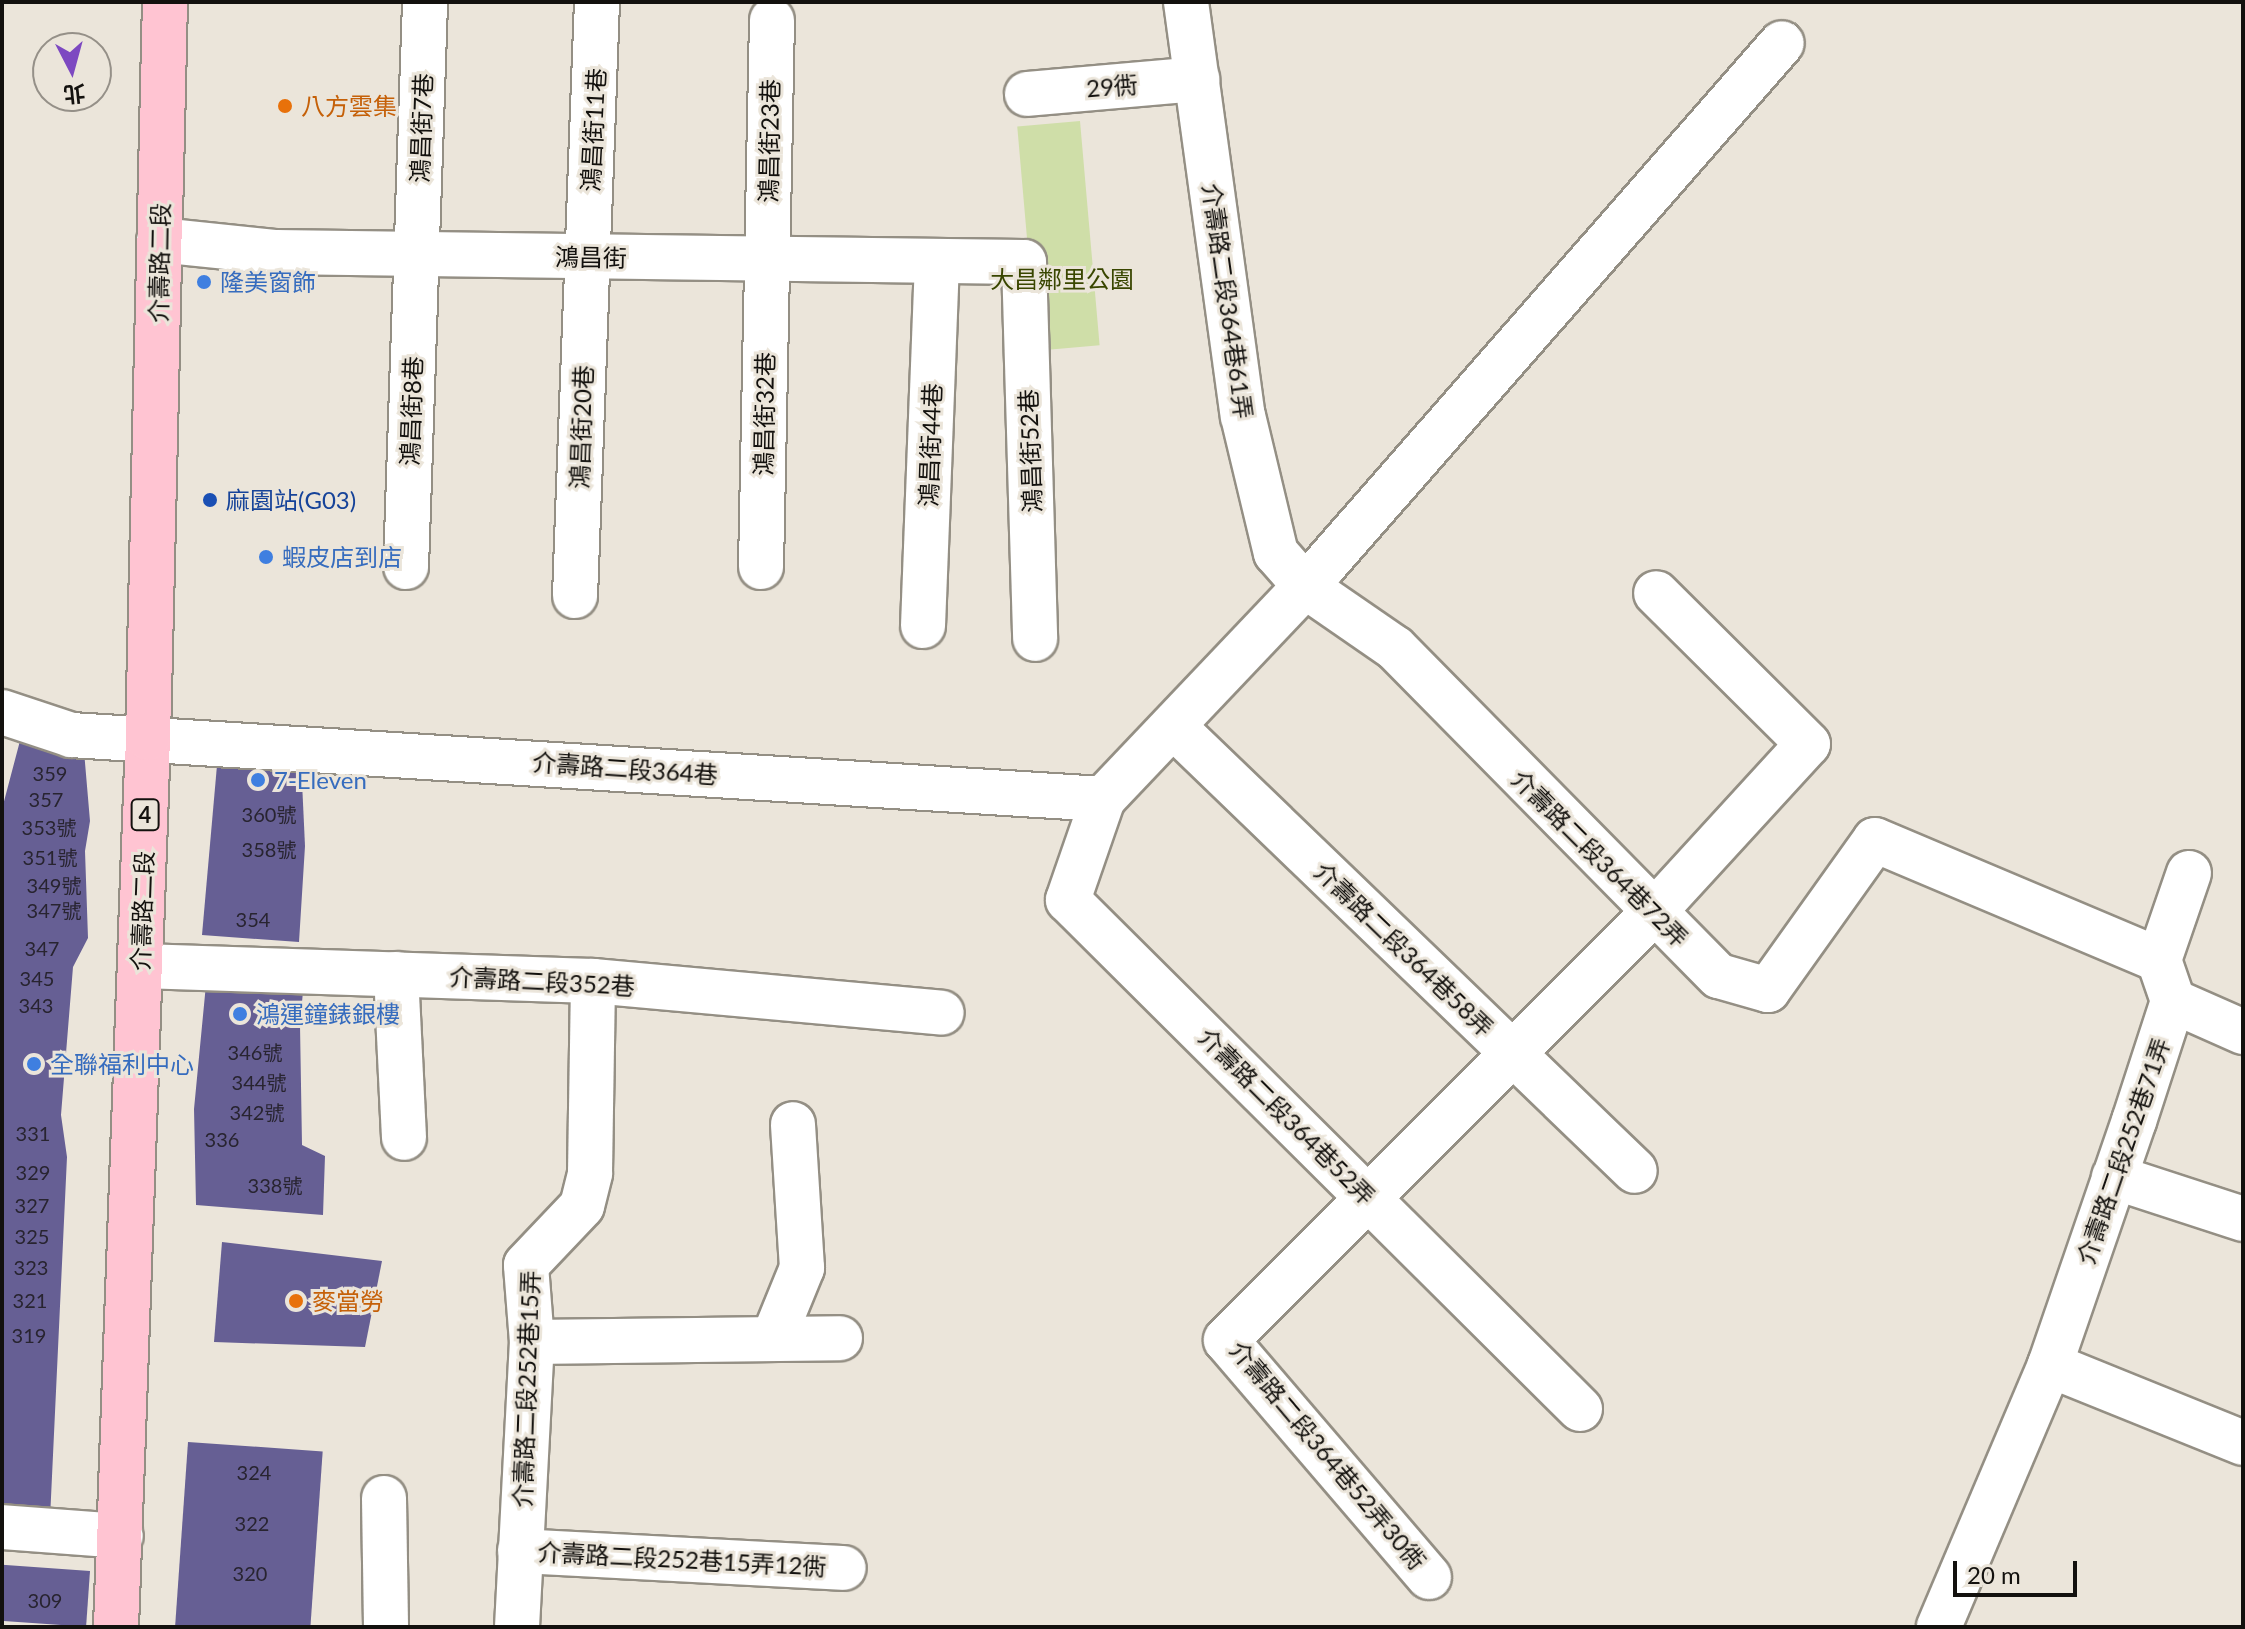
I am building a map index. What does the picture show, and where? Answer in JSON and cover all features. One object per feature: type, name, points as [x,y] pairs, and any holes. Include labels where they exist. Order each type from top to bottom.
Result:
[{"type":"main road","name":"介壽路二段","points":[[116,1627],[148,738],[165,2]]},
{"type":"street","name":"鴻昌街7巷","points":[[417,254],[425,2]]},
{"type":"street","name":"鴻昌街11巷","points":[[586,257],[597,2]]},
{"type":"street","name":"介壽路二段364巷61弄","points":[[1186,2],[1243,416],[1276,553],[1305,586]]},
{"type":"street","name":"鴻昌街23巷","points":[[767,261],[772,20]]},
{"type":"street","points":[[1103,799],[1305,586],[1782,43]]},
{"type":"street","name":"29衖","points":[[1027,94],[1197,79]]},
{"type":"street","name":"鴻昌街","points":[[159,240],[276,252],[937,264],[1024,262]]},
{"type":"street","name":"鴻昌街8巷","points":[[406,567],[417,254]]},
{"type":"street","name":"鴻昌街20巷","points":[[575,596],[586,257]]},
{"type":"street","name":"鴻昌街32巷","points":[[761,567],[767,261]]},
{"type":"street","name":"鴻昌街52巷","points":[[1024,262],[1035,639]]},
{"type":"street","name":"鴻昌街44巷","points":[[923,626],[937,264]]},
{"type":"street","name":"介壽路二段364巷72弄","points":[[1305,586],[1395,648],[1653,913],[1719,976],[1768,990],[1875,840],[2159,960]]},
{"type":"street","points":[[1370,1199],[1653,913],[1808,744],[1656,593]]},
{"type":"street","name":"介壽路二段364巷","points":[[2,712],[71,735],[1103,799]]},
{"type":"street","name":"介壽路二段364巷58弄","points":[[1173,726],[1635,1171]]},
{"type":"street","name":"介壽路二段364巷52弄","points":[[1103,799],[1068,900],[1580,1409]]},
{"type":"street","points":[[2189,873],[2159,960],[2173,1001],[2243,1032]]},
{"type":"street","name":"介壽路二段352巷","points":[[141,966],[593,981],[942,1013]]},
{"type":"street","points":[[396,974],[404,1138]]},
{"type":"street","name":"介壽路二段252巷15弄","points":[[517,1627],[532,1342],[526,1265],[582,1206],[590,1173],[593,981]]},
{"type":"street","name":"介壽路二段252巷71弄","points":[[1953,1623],[2050,1365],[2173,1001]]},
{"type":"street","points":[[773,1339],[802,1268],[793,1124]]},
{"type":"street","points":[[2114,1177],[2243,1219]]},
{"type":"street","name":"介壽路二段364巷52弄30衖","points":[[1370,1199],[1226,1340],[1429,1577]]},
{"type":"street","points":[[532,1342],[840,1338]]},
{"type":"street","points":[[2050,1365],[2243,1443]]},
{"type":"street","points":[[384,1498],[386,1627]]},
{"type":"street","points":[[2,1527],[121,1536]]},
{"type":"street","name":"介壽路二段252巷15弄12衖","points":[[520,1551],[844,1568]]},
{"type":"green space","name":"大昌鄰里公園","points":[[1080,121],[1100,345],[1037,351],[1017,126]]},
{"type":"building","points":[[21,737],[84,751],[90,821],[85,851],[88,938],[73,967],[61,1115],[67,1157],[50,1519],[2,1517],[2,809]]},
{"type":"building","points":[[218,754],[301,760],[305,846],[299,942],[202,935]]},
{"type":"building","points":[[207,974],[304,980],[300,1025],[302,1145],[325,1156],[323,1215],[196,1205],[194,1109]]},
{"type":"building","name":"麥當勞","points":[[222,1242],[382,1261],[365,1347],[214,1342]]},
{"type":"building","points":[[188,1442],[323,1451],[310,1627],[175,1627]]},
{"type":"building","points":[[2,1565],[90,1571],[86,1627],[2,1621]]},
{"type":"place","name":"八方雲集","points":[[285,106]]},
{"type":"place","name":"隆美窗飾","points":[[204,282]]},
{"type":"place","name":"麻園站(G03)","points":[[210,500]]},
{"type":"place","name":"蝦皮店到店","points":[[266,557]]},
{"type":"place","name":"7-Eleven","points":[[258,780]]},
{"type":"place","name":"鴻運鐘錶銀樓","points":[[240,1014]]},
{"type":"place","name":"全聯福利中心","points":[[34,1064]]},
{"type":"place","name":"麥當勞","points":[[296,1301]]}]
